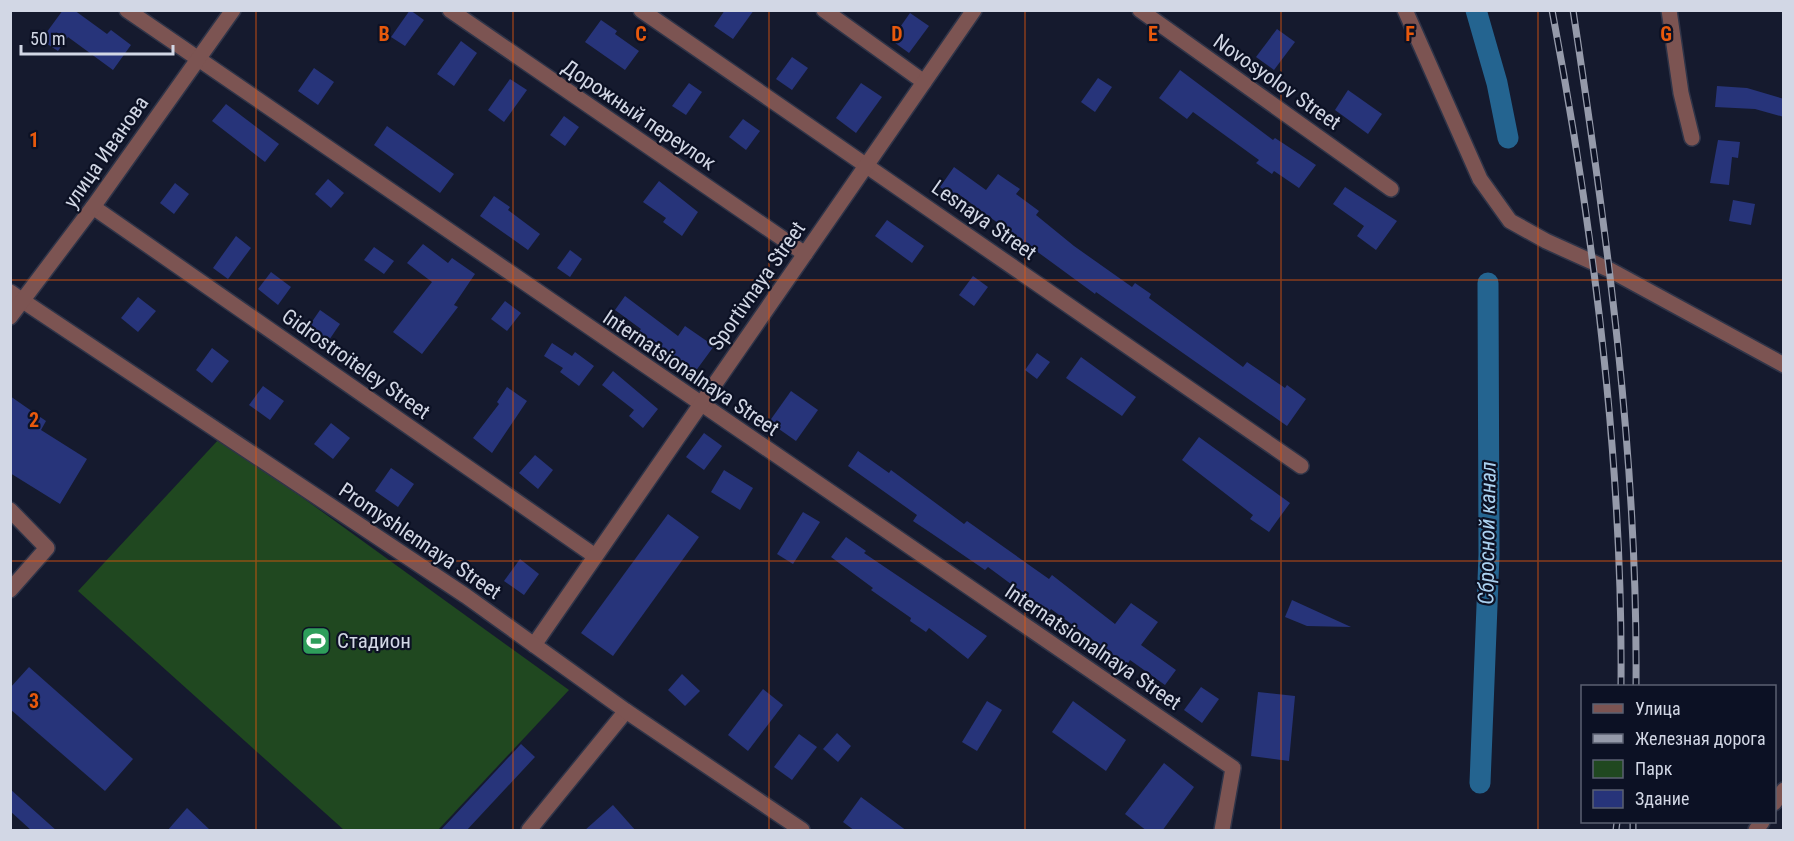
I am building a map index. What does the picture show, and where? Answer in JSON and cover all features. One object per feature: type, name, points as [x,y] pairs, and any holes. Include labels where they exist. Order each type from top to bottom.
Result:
[{"type":"street","name":"Internatsionalnaya Street","points":[[127,10],[700,405],[1233,768],[1222,831]]},
{"type":"street","name":"улица Иванова","points":[[10,317],[93,207],[233,10]]},
{"type":"street","name":"Дорожный переулок","points":[[450,10],[805,254]]},
{"type":"street","name":"Lesnaya Street","points":[[641,10],[1301,466]]},
{"type":"street","points":[[824,10],[924,82]]},
{"type":"street","name":"Sportivnaya Street","points":[[534,645],[974,10]]},
{"type":"street","name":"Novosyolov Street","points":[[1140,10],[1391,189]]},
{"type":"street","points":[[1405,10],[1480,179],[1510,221],[1546,242],[1610,270],[1784,365]]},
{"type":"street","points":[[1669,10],[1681,93],[1692,138]]},
{"type":"street","name":"Gidrostroiteley Street","points":[[93,207],[595,556]]},
{"type":"street","name":"Promyshlennaya Street","points":[[10,292],[466,596],[626,711],[802,831]]},
{"type":"street","points":[[10,510],[47,548],[10,590]]},
{"type":"street","points":[[529,831],[626,711]]},
{"type":"green space","name":"Стадион","points":[[220,438],[569,690],[438,830],[344,830],[78,591]]},
{"type":"building","points":[[63,10],[74,10],[107,34],[111,30],[131,45],[113,70],[68,37],[58,51],[41,40]]},
{"type":"building","points":[[410,10],[424,20],[405,46],[391,37]]},
{"type":"building","points":[[725,10],[754,10],[733,39],[714,26]]},
{"type":"building","points":[[910,13],[929,26],[909,53],[891,40]]},
{"type":"building","points":[[601,20],[617,31],[615,34],[639,51],[625,70],[585,42]]},
{"type":"building","points":[[1277,29],[1295,42],[1274,70],[1256,57]]},
{"type":"building","points":[[461,41],[477,53],[454,86],[437,74]]},
{"type":"building","points":[[792,57],[808,68],[792,90],[776,79]]},
{"type":"building","points":[[314,68],[334,82],[318,105],[298,91]]},
{"type":"building","points":[[1180,70],[1273,140],[1275,138],[1316,165],[1299,188],[1274,171],[1272,174],[1256,163],[1259,160],[1193,112],[1187,119],[1159,98]]},
{"type":"building","points":[[1098,78],[1112,87],[1095,112],[1081,102]]},
{"type":"building","points":[[510,79],[527,90],[504,122],[488,110]]},
{"type":"building","points":[[689,83],[702,92],[686,115],[672,106]]},
{"type":"building","points":[[861,83],[882,97],[856,133],[836,118]]},
{"type":"building","points":[[1717,86],[1747,88],[1784,99],[1784,117],[1755,109],[1715,107]]},
{"type":"building","points":[[1348,90],[1382,114],[1368,134],[1335,110]]},
{"type":"building","points":[[226,104],[279,144],[265,162],[212,121]]},
{"type":"building","points":[[564,116],[579,127],[565,146],[550,135]]},
{"type":"building","points":[[743,119],[760,131],[746,150],[729,137]]},
{"type":"building","points":[[387,126],[454,174],[440,193],[374,145]]},
{"type":"building","points":[[1718,140],[1740,142],[1738,158],[1732,157],[1729,185],[1710,183]]},
{"type":"building","points":[[954,167],[986,190],[998,174],[1020,189],[1016,194],[1039,211],[1036,215],[1074,246],[1132,287],[1135,283],[1151,294],[1149,298],[1243,367],[1247,362],[1285,388],[1287,385],[1306,399],[1287,426],[1096,292],[1095,294],[957,193],[954,198],[940,187]]},
{"type":"building","points":[[328,179],[344,193],[331,208],[315,194]]},
{"type":"building","points":[[659,181],[698,212],[682,236],[663,222],[666,218],[643,202]]},
{"type":"building","points":[[175,183],[189,194],[174,214],[160,203]]},
{"type":"building","points":[[1345,187],[1397,221],[1376,250],[1357,236],[1364,226],[1333,204]]},
{"type":"building","points":[[494,196],[510,207],[508,210],[540,234],[528,250],[480,216]]},
{"type":"building","points":[[1733,200],[1755,204],[1751,225],[1729,221]]},
{"type":"building","points":[[887,220],[924,246],[912,263],[875,236]]},
{"type":"building","points":[[236,236],[251,248],[228,279],[213,268]]},
{"type":"building","points":[[423,244],[448,263],[452,258],[475,274],[454,305],[458,307],[422,354],[393,332],[432,282],[407,263]]},
{"type":"building","points":[[374,247],[394,261],[384,274],[364,260]]},
{"type":"building","points":[[570,250],[582,259],[570,277],[557,268]]},
{"type":"building","points":[[271,272],[291,287],[278,305],[258,289]]},
{"type":"building","points":[[973,276],[988,287],[974,306],[959,295]]},
{"type":"building","points":[[625,296],[678,336],[685,326],[714,346],[695,372],[654,343],[652,346],[636,335],[641,329],[615,310]]},
{"type":"building","points":[[138,297],[156,311],[138,332],[121,318]]},
{"type":"building","points":[[505,301],[521,313],[507,331],[491,319]]},
{"type":"building","points":[[320,310],[340,324],[327,343],[307,329]]},
{"type":"building","points":[[552,343],[572,356],[575,352],[594,366],[579,386],[560,372],[563,368],[544,356]]},
{"type":"building","points":[[212,348],[229,361],[212,383],[196,370]]},
{"type":"building","points":[[1037,353],[1050,362],[1037,379],[1025,370]]},
{"type":"building","points":[[1081,357],[1136,397],[1122,416],[1066,378]]},
{"type":"building","points":[[613,371],[658,409],[643,428],[629,416],[634,410],[602,385]]},
{"type":"building","points":[[263,386],[284,401],[270,420],[249,405]]},
{"type":"building","points":[[507,387],[527,401],[492,453],[473,438],[499,404],[497,402]]},
{"type":"building","points":[[791,391],[818,410],[796,441],[769,422]]},
{"type":"building","points":[[10,396],[46,421],[41,430],[87,459],[60,504],[10,473]]},
{"type":"building","points":[[331,423],[350,438],[333,459],[314,444]]},
{"type":"building","points":[[704,433],[722,446],[704,470],[686,457]]},
{"type":"building","points":[[1199,437],[1290,503],[1269,532],[1250,519],[1253,515],[1182,460]]},
{"type":"building","points":[[858,451],[889,473],[891,470],[964,524],[967,521],[1049,579],[1052,575],[1115,624],[1131,603],[1158,622],[1141,645],[1176,670],[1165,685],[1130,660],[1127,665],[1051,609],[1049,612],[988,567],[985,570],[913,521],[917,515],[848,466]]},
{"type":"building","points":[[535,455],[553,470],[538,489],[519,473]]},
{"type":"building","points":[[391,468],[414,484],[398,507],[375,491]]},
{"type":"building","points":[[724,470],[753,488],[740,510],[711,492]]},
{"type":"building","points":[[803,512],[820,522],[793,564],[777,554]]},
{"type":"building","points":[[668,514],[699,537],[613,656],[581,633]]},
{"type":"building","points":[[846,537],[866,551],[864,553],[987,636],[968,659],[929,628],[926,632],[910,621],[911,618],[871,590],[873,588],[831,557]]},
{"type":"building","points":[[520,559],[539,574],[524,595],[504,581]]},
{"type":"building","points":[[1292,600],[1351,627],[1307,626],[1285,617]]},
{"type":"building","points":[[29,667],[133,759],[105,791],[10,709],[10,688]]},
{"type":"building","points":[[682,674],[700,691],[685,706],[668,690]]},
{"type":"building","points":[[1201,687],[1219,699],[1202,723],[1184,710]]},
{"type":"building","points":[[763,689],[783,705],[748,751],[728,735]]},
{"type":"building","points":[[1258,692],[1295,696],[1289,761],[1251,756]]},
{"type":"building","points":[[987,701],[1002,710],[977,751],[962,742]]},
{"type":"building","points":[[1073,701],[1126,740],[1106,771],[1052,732]]},
{"type":"building","points":[[837,733],[851,746],[838,762],[823,749]]},
{"type":"building","points":[[799,734],[817,747],[792,780],[774,767]]},
{"type":"building","points":[[521,744],[535,757],[466,831],[440,831]]},
{"type":"building","points":[[1164,763],[1194,787],[1162,831],[1147,831],[1125,814]]},
{"type":"building","points":[[10,789],[57,831],[32,831],[10,811]]},
{"type":"building","points":[[861,797],[907,831],[855,831],[843,822]]},
{"type":"building","points":[[613,805],[636,831],[584,831]]},
{"type":"building","points":[[187,808],[211,831],[167,831]]},
{"type":"waterway","name":"Сбросной канал","points":[[1476,10],[1497,83],[1508,138]]},
{"type":"waterway","name":"Сбросной канал","points":[[1480,783],[1489,555],[1488,283]]},
{"type":"railway","points":[[1552,10],[1581,178],[1603,347],[1617,517],[1621,685]]},
{"type":"railway","points":[[1573,10],[1608,263],[1626,432],[1632,517],[1636,685]]},
{"type":"railway","points":[[1616,830],[1617,823]]},
{"type":"railway","points":[[1633,823],[1633,830]]},
{"type":"place","name":"Стадион","points":[[316,641]]}]
